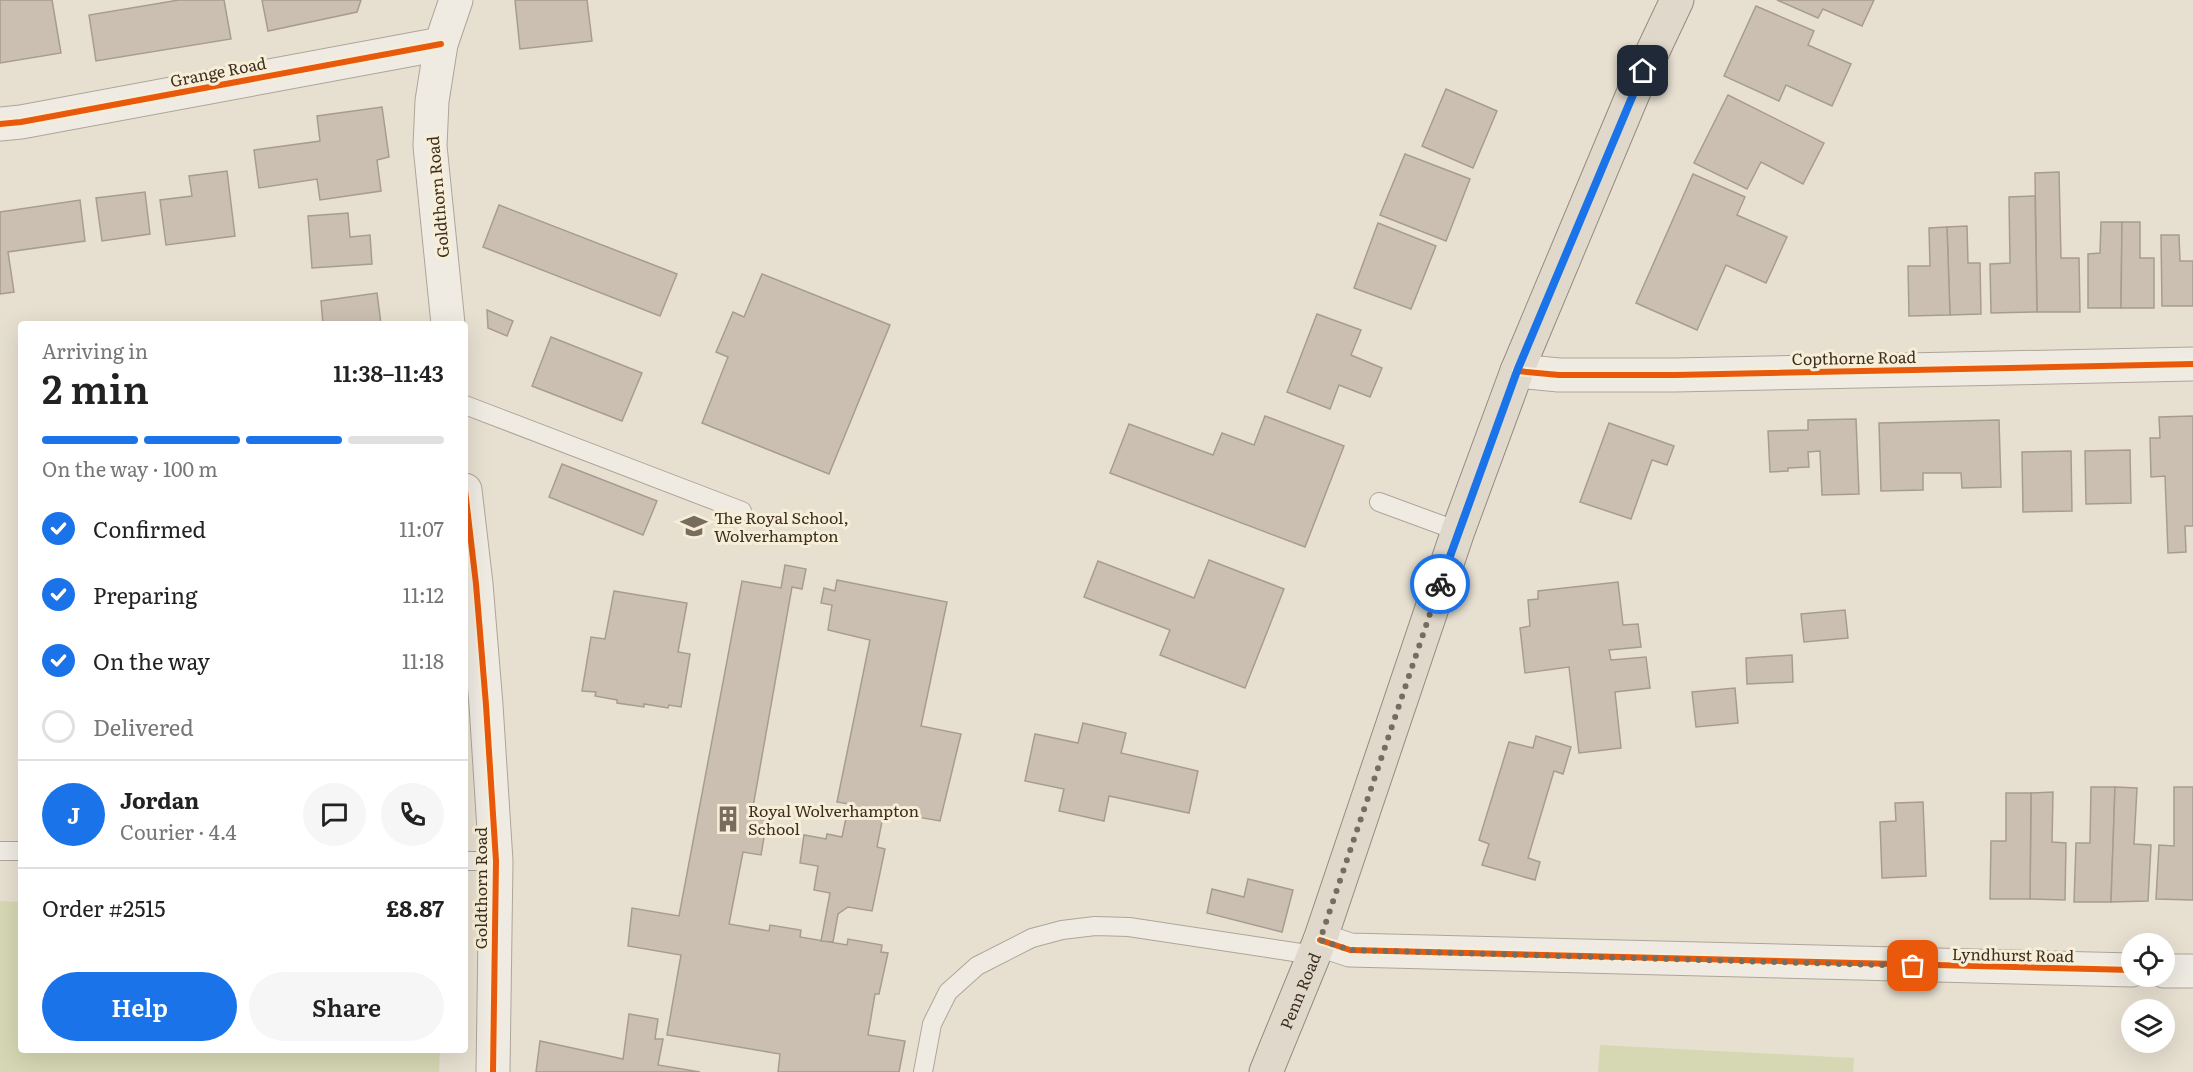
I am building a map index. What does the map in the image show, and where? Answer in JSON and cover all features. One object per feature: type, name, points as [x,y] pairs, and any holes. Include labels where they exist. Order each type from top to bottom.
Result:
[{"type":"highway","name":"Penn Road","points":[[1266,1072],[1317,947],[1458,531],[1517,371],[1635,89],[1677,0]]},
{"type":"street","name":"Goldthorn Road","points":[[448,321],[430,146],[432,101],[441,44],[456,0]]},
{"type":"street","name":"Grange Road","points":[[0,124],[441,44]]},
{"type":"street","name":"Copthorne Road","points":[[1517,371],[1559,375],[1675,375],[2193,364]]},
{"type":"street","name":"Goldthorn Road","points":[[468,521],[485,694],[480,861],[493,1072]]},
{"type":"street","name":"Lyndhurst Road","points":[[1317,947],[1350,950],[2121,970]]},
{"type":"street","points":[[2175,971],[2193,971]]},
{"type":"lane","points":[[468,406],[741,511]]},
{"type":"lane","points":[[1379,502],[1458,531]]},
{"type":"lane","points":[[0,851],[18,851]]},
{"type":"lane","points":[[923,1072],[932,1024],[948,992],[977,966],[1032,938],[1062,930],[1095,926],[1129,927],[1317,947]]},
{"type":"green space","points":[[0,901],[18,902],[18,1053],[440,1053],[439,1072],[0,1072]]},
{"type":"green space","points":[[1600,1045],[1854,1058],[1853,1072],[1598,1072]]},
{"type":"building","points":[[0,0],[52,0],[61,53],[0,63]]},
{"type":"building","points":[[179,0],[224,0],[231,39],[96,61],[89,15]]},
{"type":"building","points":[[262,0],[361,0],[357,12],[268,31]]},
{"type":"building","points":[[515,0],[587,0],[592,41],[520,49]]},
{"type":"building","points":[[1777,0],[1874,0],[1862,26],[1823,9],[1818,18]]},
{"type":"building","points":[[1756,6],[1814,31],[1808,45],[1851,64],[1832,106],[1786,85],[1779,101],[1724,76]]},
{"type":"building","points":[[1446,89],[1497,111],[1473,168],[1422,146]]},
{"type":"building","points":[[1728,95],[1824,143],[1803,184],[1761,162],[1747,189],[1694,163]]},
{"type":"building","points":[[382,107],[389,157],[377,160],[381,191],[320,200],[317,179],[259,188],[254,150],[320,141],[317,116]]},
{"type":"building","points":[[1405,154],[1470,179],[1446,241],[1380,215]]},
{"type":"building","points":[[227,171],[235,236],[166,245],[160,200],[192,196],[189,176]]},
{"type":"building","points":[[2059,172],[2061,258],[2079,258],[2080,312],[2037,312],[2035,173]]},
{"type":"building","points":[[1693,174],[1745,197],[1737,215],[1787,237],[1766,283],[1726,265],[1697,330],[1636,303]]},
{"type":"building","points":[[145,192],[150,234],[102,241],[96,198]]},
{"type":"building","points":[[2035,196],[2037,312],[1991,313],[1990,264],[2010,263],[2009,197]]},
{"type":"building","points":[[80,200],[85,241],[8,252],[14,292],[0,294],[0,212]]},
{"type":"building","points":[[499,205],[677,274],[660,316],[483,247]]},
{"type":"building","points":[[348,213],[350,237],[370,235],[372,264],[312,268],[308,216]]},
{"type":"building","points":[[2101,222],[2122,222],[2121,308],[2088,308],[2088,254],[2100,253]]},
{"type":"building","points":[[2122,222],[2140,222],[2140,258],[2154,258],[2154,308],[2121,308]]},
{"type":"building","points":[[1378,223],[1436,246],[1411,309],[1354,288]]},
{"type":"building","points":[[1967,226],[1968,263],[1980,263],[1981,314],[1950,315],[1947,227]]},
{"type":"building","points":[[1947,227],[1950,315],[1909,316],[1908,266],[1930,266],[1929,228]]},
{"type":"building","points":[[2161,235],[2179,235],[2180,261],[2193,261],[2193,306],[2162,306]]},
{"type":"building","points":[[762,274],[890,325],[829,474],[702,423],[728,357],[716,352],[733,312],[744,317]]},
{"type":"building","points":[[377,293],[381,321],[323,321],[321,301]]},
{"type":"building","points":[[487,310],[513,321],[507,336],[488,328]]},
{"type":"building","points":[[1317,314],[1361,330],[1351,355],[1382,368],[1370,397],[1339,385],[1330,409],[1287,392]]},
{"type":"building","points":[[551,337],[642,373],[622,421],[532,386]]},
{"type":"building","points":[[1265,416],[1344,446],[1305,547],[1110,473],[1129,424],[1213,455],[1222,433],[1254,445]]},
{"type":"building","points":[[2193,416],[2193,526],[2185,526],[2186,552],[2168,553],[2165,476],[2151,477],[2150,438],[2160,438],[2159,417]]},
{"type":"building","points":[[1856,419],[1859,494],[1822,495],[1820,451],[1808,452],[1809,467],[1770,472],[1768,431],[1808,430],[1808,420]]},
{"type":"building","points":[[1999,420],[2001,487],[1962,488],[1961,473],[1923,473],[1923,490],[1881,491],[1879,423]]},
{"type":"building","points":[[1609,423],[1674,446],[1667,465],[1652,460],[1631,519],[1580,502]]},
{"type":"building","points":[[2130,450],[2131,503],[2086,504],[2085,451]]},
{"type":"building","points":[[2071,451],[2072,511],[2023,512],[2022,452]]},
{"type":"building","points":[[562,464],[657,501],[643,535],[549,497]]},
{"type":"building","points":[[1209,560],[1284,589],[1245,688],[1160,655],[1170,630],[1084,597],[1098,561],[1194,598]]},
{"type":"building","name":"Royal Wolverhampton School","points":[[785,565],[806,569],[802,589],[792,587],[751,818],[767,820],[761,855],[743,852],[729,924],[769,931],[770,925],[801,930],[800,937],[847,945],[848,939],[882,945],[881,952],[888,953],[879,994],[875,994],[868,1035],[905,1041],[899,1072],[778,1072],[780,1054],[667,1035],[681,955],[628,946],[632,908],[679,916],[742,581],[781,588]]},
{"type":"building","points":[[837,580],[947,602],[921,726],[961,734],[940,821],[884,811],[877,847],[885,849],[872,911],[848,907],[838,914],[833,942],[821,941],[830,893],[814,890],[818,866],[800,863],[804,835],[826,839],[827,834],[842,837],[849,804],[837,802],[870,640],[828,630],[832,605],[821,603],[824,588],[835,591]]},
{"type":"building","points":[[1618,582],[1623,625],[1638,624],[1641,647],[1609,650],[1611,660],[1646,657],[1650,688],[1615,692],[1621,748],[1579,753],[1569,667],[1525,673],[1520,628],[1530,626],[1528,600],[1538,599],[1538,591]]},
{"type":"building","points":[[614,591],[687,603],[678,652],[690,654],[681,707],[669,705],[668,708],[644,704],[644,707],[617,703],[617,700],[595,696],[596,692],[582,691],[591,637],[605,639]]},
{"type":"building","points":[[1845,610],[1848,638],[1804,642],[1801,614]]},
{"type":"building","points":[[1792,655],[1793,682],[1747,684],[1746,658]]},
{"type":"building","points":[[1735,688],[1738,723],[1696,727],[1692,692]]},
{"type":"building","points":[[1083,723],[1126,733],[1121,753],[1198,771],[1189,813],[1109,796],[1104,821],[1059,811],[1064,789],[1025,781],[1035,734],[1078,743]]},
{"type":"building","points":[[1536,736],[1571,747],[1563,774],[1554,771],[1528,858],[1540,862],[1535,880],[1482,865],[1489,844],[1479,840],[1509,742],[1533,748]]},
{"type":"building","points":[[2091,787],[2115,787],[2111,902],[2074,902],[2076,843],[2090,843]]},
{"type":"building","points":[[2115,787],[2137,788],[2134,844],[2151,845],[2148,901],[2111,902]]},
{"type":"building","points":[[2174,787],[2193,787],[2193,900],[2156,899],[2159,845],[2174,846]]},
{"type":"building","points":[[2053,792],[2052,842],[2066,843],[2065,900],[2030,899],[2031,793]]},
{"type":"building","points":[[2006,793],[2031,793],[2030,899],[1990,899],[1991,841],[2006,841]]},
{"type":"building","points":[[1923,802],[1926,876],[1882,878],[1880,822],[1896,821],[1895,803]]},
{"type":"building","points":[[1248,879],[1293,890],[1282,932],[1207,913],[1212,889],[1244,897]]},
{"type":"building","points":[[629,1014],[658,1019],[655,1039],[663,1039],[658,1065],[700,1072],[536,1072],[540,1041],[623,1059]]},
{"type":"cycle path","points":[[0,124],[441,44]]},
{"type":"cycle path","points":[[1517,371],[1559,375],[1675,375],[2193,364]]},
{"type":"cycle path","points":[[468,516],[486,705],[496,861],[493,1072]]},
{"type":"cycle path","points":[[1320,940],[1350,950],[2121,970]]},
{"type":"way so far","points":[[1440,584],[1320,940],[1350,950],[1913,966]]},
{"type":"place","name":"The Royal School, Wolverhampton","points":[[694,526]]},
{"type":"place","name":"Royal Wolverhampton School","points":[[728,819]]},
{"type":"route","points":[[1440,584],[1517,371],[1643,71]]}]
